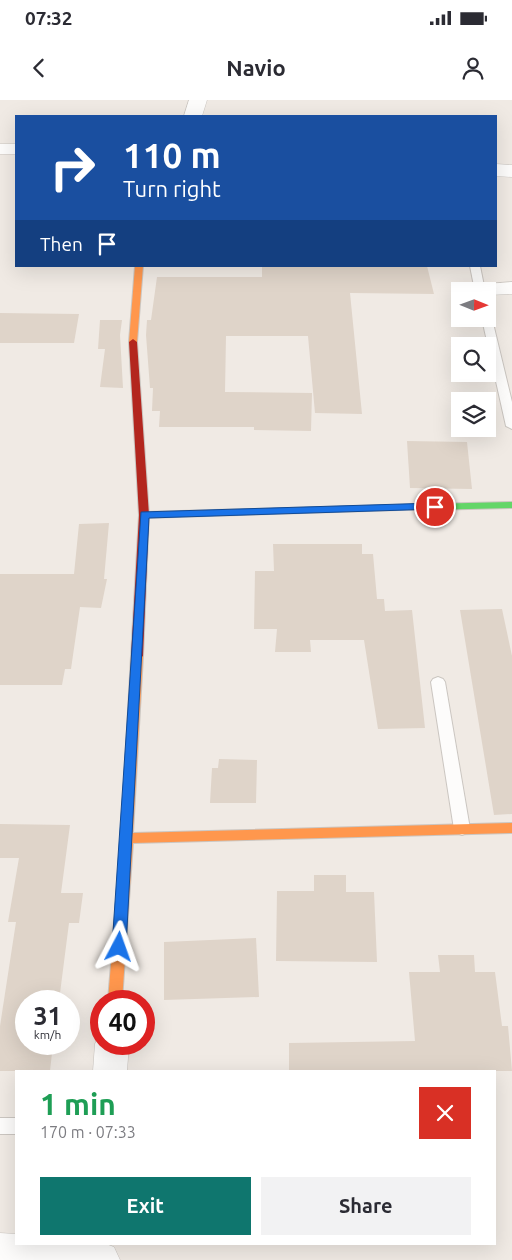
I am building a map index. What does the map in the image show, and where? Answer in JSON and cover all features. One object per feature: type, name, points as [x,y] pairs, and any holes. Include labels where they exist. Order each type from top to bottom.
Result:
[{"type":"street","points":[[193,115],[198,100]]},
{"type":"street","points":[[0,149],[15,149]]},
{"type":"street","points":[[497,170],[512,171]]},
{"type":"street","points":[[116,990],[127,838],[144,514],[133,335],[139,267]]},
{"type":"street","points":[[496,289],[512,288]]},
{"type":"street","points":[[144,514],[512,504]]},
{"type":"street","points":[[127,838],[512,828]]},
{"type":"street","points":[[110,1070],[111,1055]]},
{"type":"street","points":[[10,1245],[101,1260]]},
{"type":"street","points":[[96,1260],[98,1245]]},
{"type":"lane","points":[[475,267],[478,282]]},
{"type":"lane","points":[[489,328],[512,426]]},
{"type":"lane","points":[[438,682],[462,829]]},
{"type":"lane","points":[[0,1126],[15,1126]]},
{"type":"building","points":[[262,267],[427,267],[434,294],[350,293],[362,414],[315,413],[308,336],[226,336],[225,392],[312,393],[311,431],[254,430],[254,427],[159,427],[160,411],[152,411],[153,388],[150,388],[146,335],[147,320],[151,320],[157,277],[262,277]]},
{"type":"building","points":[[0,313],[79,314],[74,343],[0,343]]},
{"type":"building","points":[[100,320],[122,320],[120,335],[123,388],[100,387],[105,349],[98,349]]},
{"type":"building","points":[[407,441],[467,442],[472,489],[410,488]]},
{"type":"building","points":[[109,523],[104,579],[107,579],[101,608],[80,607],[71,669],[65,669],[62,685],[0,685],[0,574],[74,574],[79,524]]},
{"type":"building","points":[[273,544],[362,544],[362,554],[373,554],[377,599],[384,599],[385,611],[412,610],[425,728],[378,729],[364,640],[310,640],[311,652],[275,652],[277,629],[254,629],[255,571],[274,571]]},
{"type":"building","points":[[502,609],[512,656],[512,814],[494,815],[460,610]]},
{"type":"building","points":[[219,759],[257,760],[256,803],[210,803],[212,768],[218,768]]},
{"type":"building","points":[[0,824],[70,825],[61,893],[83,893],[79,923],[69,923],[60,990],[15,990],[15,1055],[52,1055],[50,1070],[0,1071],[0,1026],[16,922],[8,922],[19,858],[0,858]]},
{"type":"building","points":[[314,875],[346,875],[346,892],[374,892],[377,962],[276,961],[277,891],[314,891]]},
{"type":"building","points":[[256,938],[259,997],[164,1000],[164,942]]},
{"type":"building","points":[[438,955],[474,955],[475,972],[495,972],[502,1026],[508,1026],[512,1071],[289,1070],[289,1043],[415,1041],[409,972],[440,972]]},
{"type":"traffic: fast","points":[[427,507],[512,505]]},
{"type":"traffic: slow","points":[[133,342],[139,267]]},
{"type":"traffic: slow","points":[[144,515],[427,507]]},
{"type":"traffic: slow","points":[[116,990],[127,838],[137,656]]},
{"type":"traffic: slow","points":[[127,838],[512,828]]},
{"type":"traffic: jam","points":[[133,342],[144,515],[137,656]]},
{"type":"route","points":[[119,947],[127,838],[144,514],[435,507]]}]
